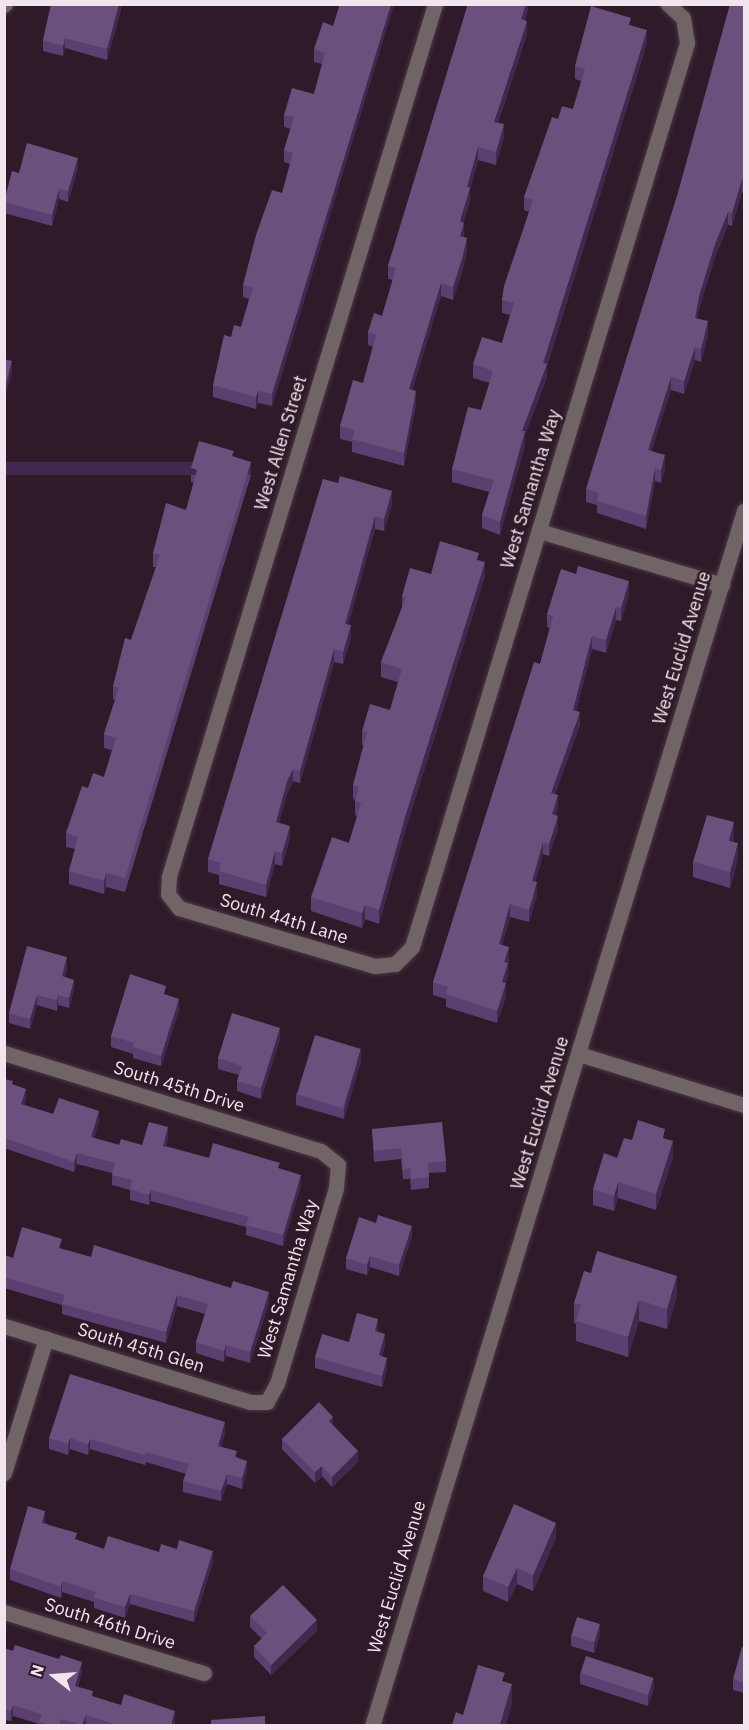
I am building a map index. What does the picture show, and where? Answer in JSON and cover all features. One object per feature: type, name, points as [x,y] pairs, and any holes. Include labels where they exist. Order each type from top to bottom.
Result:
[{"type":"street","name":"West Allen Street","points":[[168,894],[169,876],[435,4]]},
{"type":"street","name":"West Samantha Way","points":[[395,964],[412,947],[687,43],[683,18],[668,4]]},
{"type":"street","name":"West Euclid Avenue","points":[[372,1725],[744,511]]},
{"type":"street","points":[[539,531],[722,585]]},
{"type":"street","name":"South 44th Lane","points":[[168,894],[179,908],[375,966],[395,964]]},
{"type":"street","name":"South 45th Drive","points":[[4,1053],[321,1151],[338,1165]]},
{"type":"street","points":[[579,1054],[744,1105]]},
{"type":"street","name":"West Samantha Way","points":[[267,1402],[277,1383],[333,1199],[338,1165]]},
{"type":"street","name":"South 45th Glen","points":[[4,1326],[250,1402],[267,1402]]},
{"type":"street","points":[[4,1473],[45,1338]]},
{"type":"street","name":"South 46th Drive","points":[[4,1612],[204,1673]]},
{"type":"building","points":[[51,4],[119,4],[107,49],[65,38],[63,46],[43,40]]},
{"type":"building","points":[[340,4],[391,4],[272,394],[258,391],[256,397],[213,385],[224,335],[231,337],[234,325],[241,327],[253,288],[243,285],[256,235],[272,190],[282,193],[293,153],[284,150],[294,117],[284,115],[292,88],[314,94],[325,53],[314,49],[323,22],[333,26]]},
{"type":"building","points":[[468,4],[526,4],[521,19],[527,21],[494,122],[504,124],[496,152],[478,147],[467,187],[470,188],[460,221],[464,223],[460,236],[467,238],[462,259],[453,287],[441,283],[409,389],[416,391],[404,453],[352,439],[355,430],[340,426],[353,380],[363,383],[376,335],[368,332],[374,313],[382,316],[396,268],[388,266]]},
{"type":"building","points":[[730,4],[744,4],[744,180],[742,179],[732,213],[728,212],[715,244],[699,296],[695,318],[708,321],[701,349],[695,347],[684,381],[671,377],[648,450],[665,455],[661,470],[655,468],[646,516],[597,501],[599,493],[586,489],[677,196]]},
{"type":"building","points":[[591,6],[631,18],[629,25],[647,30],[543,363],[547,364],[522,431],[525,431],[500,522],[482,515],[494,480],[452,469],[468,407],[481,410],[493,371],[473,364],[482,337],[502,343],[514,303],[502,300],[504,286],[533,200],[524,197],[552,117],[558,119],[562,106],[573,109],[585,69],[575,66]]},
{"type":"building","points":[[27,143],[78,158],[68,191],[59,189],[52,215],[4,202],[12,171],[19,173]]},
{"type":"building","points":[[4,359],[12,361],[4,391]]},
{"type":"building","points":[[199,441],[234,451],[232,456],[251,462],[125,878],[106,873],[104,881],[69,871],[78,837],[66,833],[82,786],[88,788],[93,773],[104,777],[116,738],[104,734],[119,688],[113,686],[125,638],[131,640],[160,555],[153,553],[166,503],[186,510],[197,470],[191,468]]},
{"type":"building","points":[[340,476],[392,491],[384,519],[375,516],[345,624],[351,625],[343,652],[334,649],[300,771],[293,769],[287,781],[276,822],[290,826],[282,853],[275,851],[266,885],[219,871],[221,863],[208,859],[323,479],[338,483]]},
{"type":"building","points":[[440,541],[479,553],[477,560],[485,562],[405,817],[379,910],[365,905],[362,913],[311,897],[332,837],[349,843],[361,803],[355,801],[359,787],[353,785],[367,732],[362,731],[370,704],[390,710],[402,669],[381,662],[406,597],[402,596],[410,568],[431,574]]},
{"type":"building","points":[[578,566],[629,581],[621,608],[616,607],[606,640],[592,636],[573,710],[580,712],[551,793],[558,795],[552,814],[558,816],[549,844],[543,842],[532,881],[537,882],[529,910],[510,904],[499,944],[509,947],[504,962],[508,963],[502,982],[506,983],[497,1011],[446,994],[448,987],[433,982],[534,662],[540,664],[553,616],[547,614],[561,569],[576,574]]},
{"type":"building","points":[[707,815],[734,822],[729,841],[738,843],[730,872],[693,862]]},
{"type":"building","points":[[27,946],[67,957],[62,976],[74,980],[69,998],[58,995],[57,1000],[37,995],[30,1019],[9,1013]]},
{"type":"building","points":[[130,974],[166,986],[164,994],[179,999],[161,1056],[133,1047],[134,1043],[111,1036]]},
{"type":"building","points":[[232,1013],[280,1028],[261,1088],[237,1081],[242,1066],[218,1058]]},
{"type":"building","points":[[315,1035],[361,1049],[343,1108],[297,1094]]},
{"type":"building","points":[[4,1079],[13,1081],[12,1084],[26,1089],[21,1104],[53,1114],[59,1098],[99,1111],[91,1137],[119,1145],[121,1139],[142,1145],[149,1122],[168,1127],[163,1146],[209,1158],[213,1143],[280,1163],[278,1168],[301,1175],[283,1235],[246,1225],[249,1217],[151,1190],[149,1195],[130,1189],[132,1180],[112,1175],[115,1163],[77,1153],[74,1162],[4,1138]]},
{"type":"building","points":[[638,1120],[665,1129],[663,1138],[673,1141],[656,1194],[618,1182],[614,1196],[593,1189],[604,1153],[617,1158],[624,1138],[632,1140]]},
{"type":"building","points":[[442,1122],[446,1161],[428,1163],[429,1177],[411,1179],[410,1168],[403,1169],[401,1148],[374,1151],[372,1129]]},
{"type":"building","points":[[378,1215],[412,1226],[399,1265],[370,1256],[367,1265],[346,1258],[359,1217],[376,1223]]},
{"type":"building","points":[[22,1227],[62,1239],[59,1248],[91,1257],[94,1245],[231,1288],[233,1281],[269,1292],[250,1352],[226,1345],[224,1351],[196,1342],[208,1304],[177,1295],[166,1332],[62,1304],[65,1295],[4,1277],[4,1255],[13,1258]]},
{"type":"building","points":[[597,1251],[677,1276],[667,1309],[639,1300],[628,1337],[576,1321],[581,1305],[574,1303],[584,1271],[591,1273]]},
{"type":"building","points":[[357,1313],[378,1319],[375,1331],[385,1334],[379,1355],[387,1358],[382,1376],[315,1357],[322,1334],[349,1342]]},
{"type":"building","points":[[70,1374],[225,1422],[218,1446],[237,1451],[235,1457],[247,1461],[242,1478],[227,1474],[221,1491],[183,1481],[189,1464],[146,1452],[145,1455],[90,1439],[88,1444],[70,1438],[68,1444],[49,1438]]},
{"type":"building","points":[[319,1402],[333,1417],[329,1421],[358,1451],[332,1477],[322,1466],[315,1472],[282,1439]]},
{"type":"building","points":[[514,1504],[556,1523],[533,1575],[517,1568],[508,1587],[483,1576]]},
{"type":"building","points":[[28,1506],[45,1511],[42,1523],[77,1533],[75,1539],[104,1549],[108,1536],[159,1552],[161,1544],[177,1549],[179,1540],[213,1551],[194,1611],[130,1594],[125,1607],[94,1598],[96,1592],[62,1581],[61,1587],[10,1569]]},
{"type":"building","points":[[283,1585],[317,1620],[271,1665],[254,1646],[267,1633],[250,1616]]},
{"type":"building","points":[[577,1617],[600,1624],[594,1642],[571,1635]]},
{"type":"building","points":[[15,1645],[59,1659],[61,1655],[82,1662],[75,1686],[93,1691],[92,1696],[121,1705],[124,1694],[175,1711],[171,1725],[114,1725],[86,1715],[82,1725],[61,1719],[59,1725],[51,1725],[39,1722],[42,1714],[13,1705],[11,1711],[4,1709],[4,1648],[13,1651]]},
{"type":"building","points":[[742,1647],[744,1648],[744,1683],[733,1679]]},
{"type":"building","points":[[586,1656],[654,1678],[648,1695],[580,1673]]},
{"type":"building","points":[[478,1665],[505,1673],[502,1681],[512,1684],[500,1725],[452,1725],[456,1712],[463,1715]]},
{"type":"building","points":[[265,1716],[265,1725],[211,1725],[211,1720]]}]
